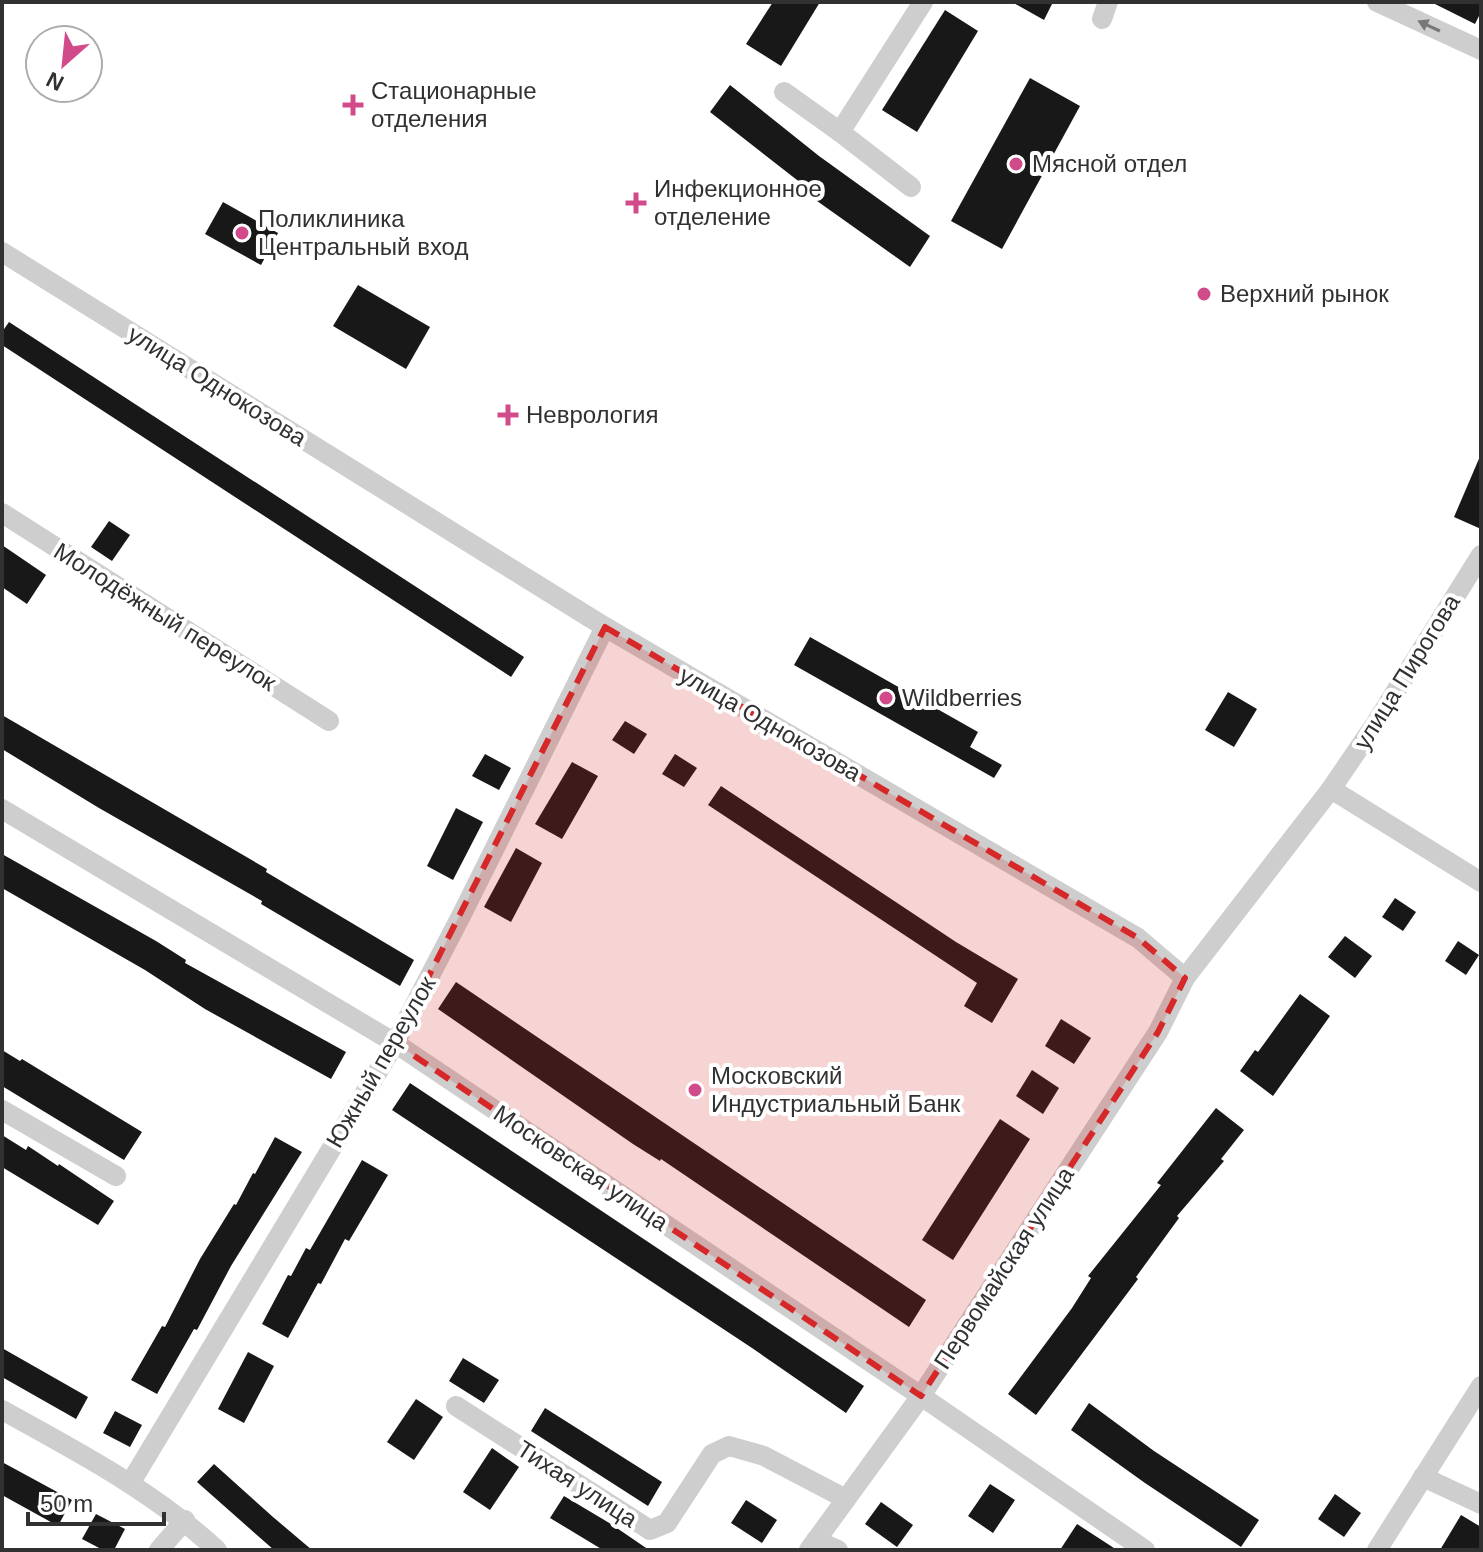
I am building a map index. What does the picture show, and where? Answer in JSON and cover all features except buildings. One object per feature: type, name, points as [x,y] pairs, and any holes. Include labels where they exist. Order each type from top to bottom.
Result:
[{"type":"street","points":[[840,132],[923,2]]},
{"type":"street","points":[[1377,2],[1481,50]]},
{"type":"street","points":[[784,92],[911,187]]},
{"type":"street","name":"улица Однокозова","points":[[2,252],[605,627],[1138,938],[1185,978]]},
{"type":"street","name":"Молодёжный переулок","points":[[2,513],[329,721]]},
{"type":"street","name":"улица Пирогова","points":[[1331,789],[1481,555]]},
{"type":"street","name":"Южный переулок","points":[[131,1482],[395,1043],[605,627]]},
{"type":"street","points":[[1185,978],[1331,789],[1481,882]]},
{"type":"street","name":"Московская улица","points":[[2,809],[395,1043],[1145,1550]]},
{"type":"street","name":"Первомайская улица","points":[[813,1545],[921,1396],[1158,1032],[1185,978]]},
{"type":"street","points":[[2,1110],[116,1176]]},
{"type":"street","points":[[1377,1550],[1481,1386]]},
{"type":"street","name":"Тихая улица","points":[[456,1406],[650,1530],[667,1523],[712,1454],[729,1446],[764,1456],[846,1499]]},
{"type":"street","points":[[2,1410],[131,1482],[185,1520],[217,1550]]},
{"type":"street","points":[[1423,1477],[1481,1504]]},
{"type":"street","points":[[159,1550],[185,1520]]},
{"type":"street","points":[[813,1545],[838,1550]]},
{"type":"highlighted area","points":[[605,627],[1138,938],[1185,978],[1158,1032],[921,1396],[395,1043]]},
{"type":"place","name":"Стационарные отделения","points":[[353,105]]},
{"type":"place","name":"Мясной отдел","points":[[1016,164]]},
{"type":"place","name":"Инфекционное отделение","points":[[636,203]]},
{"type":"place","name":"Поликлиника Центральный вход","points":[[242,233]]},
{"type":"place","name":"Верхний рынок","points":[[1204,294]]},
{"type":"place","name":"Неврология","points":[[508,415]]},
{"type":"place","name":"Wildberries","points":[[886,698]]},
{"type":"place","name":"Московский Индустриальный Банк","points":[[695,1090]]}]
